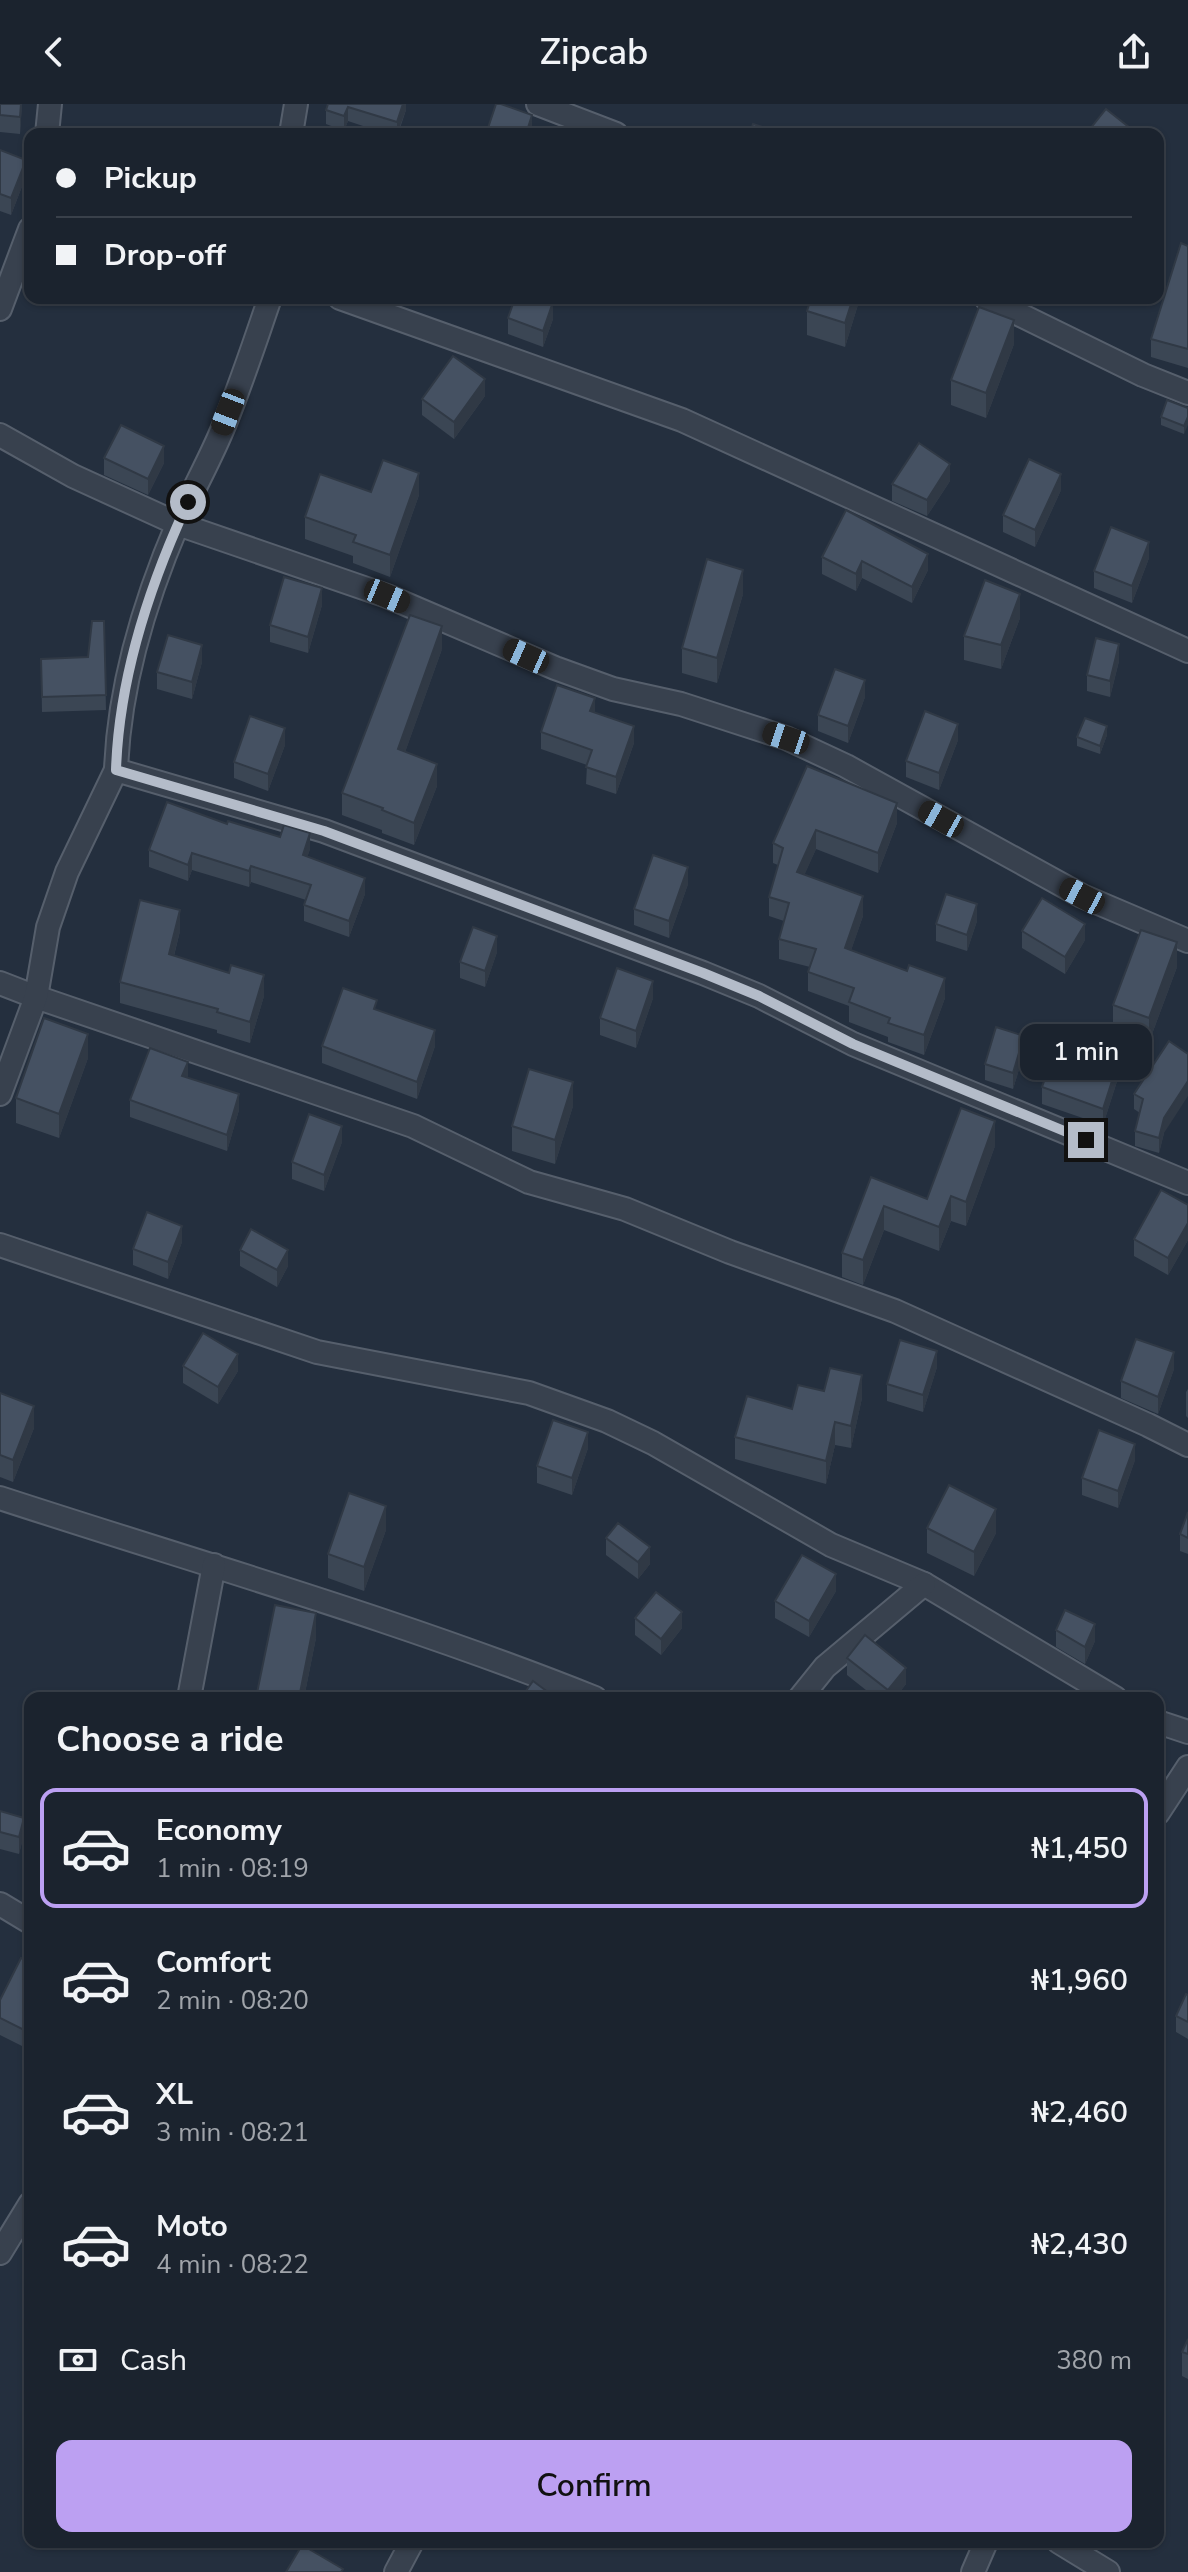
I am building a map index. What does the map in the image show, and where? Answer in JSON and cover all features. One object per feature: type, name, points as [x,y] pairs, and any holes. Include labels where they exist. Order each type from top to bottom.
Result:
[{"type":"street","points":[[48,128],[50,104]]},
{"type":"street","points":[[292,128],[296,104]]},
{"type":"street","points":[[538,104],[600,128]]},
{"type":"street","points":[[0,309],[24,245]]},
{"type":"street","points":[[0,1094],[36,997],[48,927],[67,872],[116,770],[117,744],[141,628],[178,524],[220,433],[268,304]]},
{"type":"street","points":[[357,304],[682,420],[1188,651]]},
{"type":"street","points":[[998,304],[1143,375],[1188,393]]},
{"type":"street","points":[[0,435],[73,476],[178,524],[387,596],[555,668],[613,689],[681,704],[786,738],[846,766],[1082,896],[1188,941]]},
{"type":"street","points":[[116,770],[324,831],[703,973],[759,996],[880,1056],[1188,1183]]},
{"type":"street","points":[[0,983],[413,1126],[529,1182],[625,1209],[730,1252],[895,1311],[1188,1445]]},
{"type":"street","points":[[0,1245],[317,1352],[529,1393],[607,1421],[653,1443],[831,1545],[924,1584],[1105,1692]]},
{"type":"street","points":[[0,1498],[289,1588],[494,1657],[580,1692]]},
{"type":"street","points":[[190,1692],[214,1565]]},
{"type":"street","points":[[805,1692],[825,1667],[924,1584]]},
{"type":"street","points":[[1164,1724],[1188,1732]]},
{"type":"street","points":[[1164,1804],[1188,1767]]},
{"type":"street","points":[[0,1904],[24,1918]]},
{"type":"street","points":[[0,2253],[24,2214]]},
{"type":"street","points":[[396,2572],[409,2548]]},
{"type":"street","points":[[973,2572],[983,2548]]},
{"type":"street","points":[[1069,2548],[1108,2572]]},
{"type":"building","points":[[0,104],[21,104],[20,117],[0,115]]},
{"type":"building","points":[[328,104],[403,104],[397,122],[348,107],[344,116],[326,110]]},
{"type":"building","points":[[496,104],[532,115],[528,128],[488,128]]},
{"type":"building","points":[[1106,109],[1130,128],[1091,128]]},
{"type":"building","points":[[0,150],[24,159],[24,165],[11,198],[0,194]]},
{"type":"building","points":[[1181,243],[1188,246],[1188,349],[1151,339]]},
{"type":"building","points":[[513,304],[552,304],[543,331],[508,318]]},
{"type":"building","points":[[809,304],[851,304],[845,323],[807,311]]},
{"type":"building","points":[[979,307],[1014,320],[986,393],[951,380]]},
{"type":"building","points":[[453,356],[485,379],[454,422],[422,399]]},
{"type":"building","points":[[1167,400],[1188,408],[1184,426],[1161,417]]},
{"type":"building","points":[[121,425],[164,446],[148,479],[104,458]]},
{"type":"building","points":[[919,443],[950,464],[927,500],[892,484]]},
{"type":"building","points":[[1029,459],[1061,474],[1035,530],[1003,515]]},
{"type":"building","points":[[383,460],[419,473],[390,555],[353,542],[356,535],[305,517],[320,474],[371,492]]},
{"type":"building","points":[[846,510],[928,554],[912,587],[862,561],[856,574],[822,557]]},
{"type":"building","points":[[1111,527],[1149,542],[1132,586],[1094,571]]},
{"type":"building","points":[[707,559],[743,570],[717,658],[682,648]]},
{"type":"building","points":[[284,577],[322,588],[308,637],[270,625]]},
{"type":"building","points":[[985,580],[1020,594],[1001,645],[964,636]]},
{"type":"building","points":[[410,615],[442,626],[398,749],[437,764],[414,823],[342,793]]},
{"type":"building","points":[[92,621],[104,621],[106,695],[42,697],[41,659],[88,657]]},
{"type":"building","points":[[168,635],[202,645],[192,682],[157,672]]},
{"type":"building","points":[[1096,638],[1119,644],[1110,681],[1087,675]]},
{"type":"building","points":[[835,669],[865,680],[848,726],[818,715]]},
{"type":"building","points":[[557,685],[595,698],[590,711],[634,726],[616,777],[586,767],[592,750],[541,732]]},
{"type":"building","points":[[925,711],[958,724],[939,773],[906,761]]},
{"type":"building","points":[[250,716],[285,728],[268,774],[234,762]]},
{"type":"building","points":[[1085,718],[1107,726],[1100,746],[1077,737]]},
{"type":"building","points":[[807,766],[897,803],[878,853],[816,830],[797,872],[863,896],[845,948],[907,971],[909,965],[945,978],[924,1035],[888,1023],[890,1018],[849,1002],[854,988],[808,972],[816,949],[779,939],[789,903],[769,897],[783,848],[773,843]]},
{"type":"building","points":[[167,802],[227,824],[228,821],[280,837],[284,825],[310,833],[303,855],[365,878],[349,921],[304,905],[311,885],[251,866],[249,871],[192,853],[188,865],[149,850]]},
{"type":"building","points":[[653,855],[688,867],[669,921],[634,909]]},
{"type":"building","points":[[946,894],[977,904],[967,935],[936,924]]},
{"type":"building","points":[[1042,898],[1085,924],[1065,957],[1022,931]]},
{"type":"building","points":[[140,900],[180,910],[169,954],[229,973],[231,965],[264,975],[250,1022],[217,1012],[218,1009],[120,982]]},
{"type":"building","points":[[473,927],[497,936],[485,971],[460,962]]},
{"type":"building","points":[[1141,930],[1177,942],[1149,1018],[1113,1005]]},
{"type":"building","points":[[617,968],[653,981],[636,1031],[600,1018]]},
{"type":"building","points":[[343,988],[377,1000],[374,1009],[435,1030],[417,1082],[322,1046]]},
{"type":"building","points":[[44,1018],[88,1034],[59,1114],[16,1098]]},
{"type":"building","points":[[996,1027],[1024,1036],[1013,1073],[985,1064]]},
{"type":"building","points":[[1169,1041],[1188,1054],[1188,1081],[1164,1118],[1159,1138],[1135,1131],[1143,1099],[1134,1094]]},
{"type":"building","points":[[1081,1042],[1120,1056],[1103,1109],[1042,1087],[1057,1045],[1078,1053]]},
{"type":"building","points":[[150,1048],[188,1062],[182,1076],[239,1094],[227,1135],[130,1100]]},
{"type":"building","points":[[529,1069],[573,1082],[555,1140],[512,1126]]},
{"type":"building","points":[[961,1108],[995,1121],[966,1202],[951,1196],[939,1227],[884,1206],[863,1260],[842,1253],[871,1177],[927,1199]]},
{"type":"building","points":[[309,1114],[342,1126],[324,1175],[292,1162]]},
{"type":"building","points":[[1161,1190],[1188,1205],[1188,1223],[1168,1258],[1134,1239]]},
{"type":"building","points":[[147,1212],[182,1226],[168,1262],[133,1249]]},
{"type":"building","points":[[251,1229],[288,1250],[277,1270],[240,1250]]},
{"type":"building","points":[[203,1333],[238,1354],[218,1387],[183,1366]]},
{"type":"building","points":[[1136,1339],[1174,1352],[1158,1397],[1121,1381]]},
{"type":"building","points":[[900,1340],[937,1351],[923,1395],[887,1384]]},
{"type":"building","points":[[830,1368],[862,1375],[851,1426],[835,1422],[826,1461],[735,1437],[747,1396],[792,1409],[798,1385],[824,1391]]},
{"type":"building","points":[[0,1393],[34,1406],[13,1460],[0,1455]]},
{"type":"building","points":[[553,1420],[588,1432],[572,1478],[537,1466]]},
{"type":"building","points":[[1099,1430],[1135,1444],[1118,1491],[1082,1478]]},
{"type":"building","points":[[949,1485],[996,1509],[974,1552],[927,1528]]},
{"type":"building","points":[[349,1493],[386,1506],[364,1567],[328,1554]]},
{"type":"building","points":[[1188,1512],[1188,1538],[1180,1534]]},
{"type":"building","points":[[618,1523],[650,1547],[638,1562],[606,1538]]},
{"type":"building","points":[[802,1555],[836,1574],[809,1621],[775,1601]]},
{"type":"building","points":[[656,1592],[682,1612],[661,1639],[635,1618]]},
{"type":"building","points":[[275,1605],[316,1613],[300,1692],[257,1692]]},
{"type":"building","points":[[1065,1610],[1095,1624],[1085,1647],[1056,1630]]},
{"type":"building","points":[[865,1635],[906,1668],[888,1690],[847,1658]]},
{"type":"building","points":[[533,1681],[548,1692],[525,1692]]},
{"type":"building","points":[[0,1811],[24,1818],[19,1837],[0,1832]]},
{"type":"building","points":[[21,1958],[24,1959],[24,2030],[0,2018],[0,2000]]},
{"type":"building","points":[[1188,1995],[1188,2022],[1176,2016]]},
{"type":"building","points":[[1188,2339],[1188,2354],[1182,2352]]},
{"type":"building","points":[[300,2548],[307,2548],[343,2569],[341,2572],[286,2572]]},
{"type":"route","points":[[188,502],[153,588],[141,628],[117,744],[116,770],[324,831],[703,973],[759,996],[853,1044],[1086,1140]]}]
